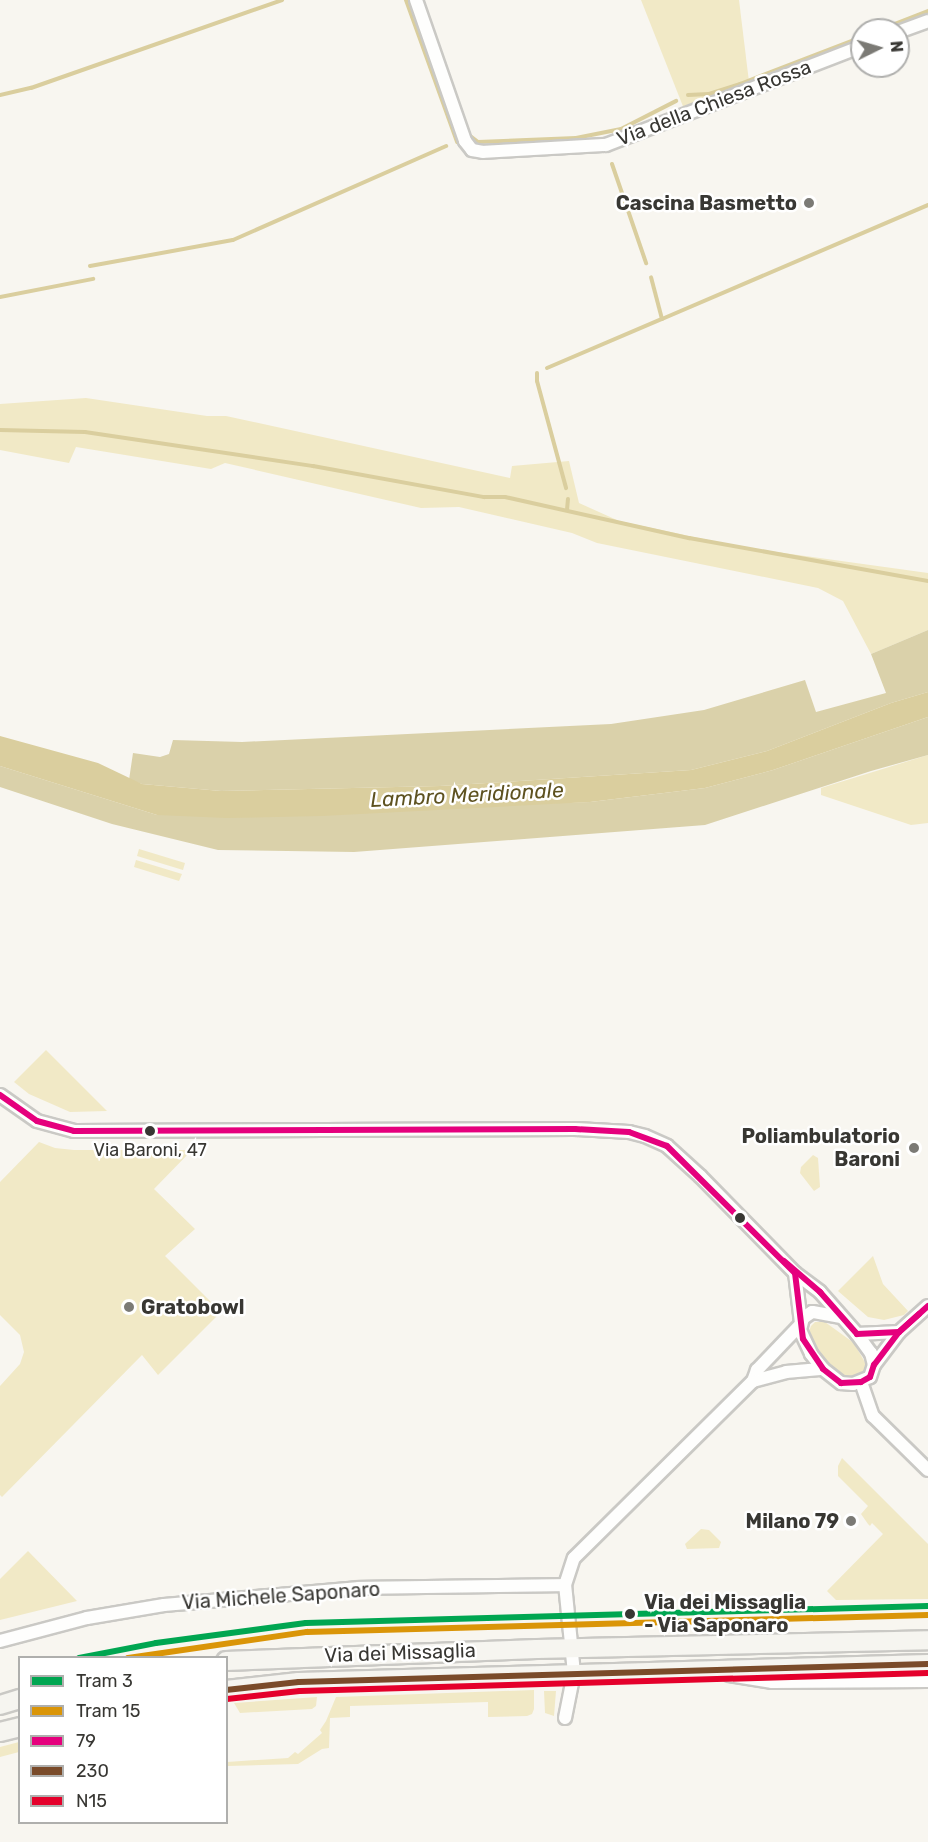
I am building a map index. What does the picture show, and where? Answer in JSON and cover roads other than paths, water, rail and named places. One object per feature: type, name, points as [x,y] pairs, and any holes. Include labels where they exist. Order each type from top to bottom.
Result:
[{"type":"main road","name":"Via dei Missaglia","points":[[228,1661],[346,1655],[928,1640]]},
{"type":"main road","name":"Via dei Missaglia","points":[[228,1690],[299,1682],[928,1664]]},
{"type":"main road","points":[[0,1705],[18,1700]]},
{"type":"main road","points":[[0,1732],[18,1728]]},
{"type":"street","name":"Via della Chiesa Rossa","points":[[416,0],[465,141],[472,150],[483,152],[606,145],[850,51]]},
{"type":"street","points":[[910,28],[928,21]]},
{"type":"street","points":[[0,1095],[37,1121],[74,1131],[575,1129],[628,1132],[645,1136],[667,1146],[795,1273],[820,1292],[857,1334],[871,1353],[874,1365]]},
{"type":"street","points":[[795,1273],[800,1324],[811,1354],[823,1369],[842,1383],[861,1382],[870,1377],[874,1365],[899,1332],[928,1306]]},
{"type":"street","points":[[566,1718],[574,1673],[574,1650],[565,1585],[574,1558],[753,1381],[758,1370],[812,1312],[841,1317]]},
{"type":"street","points":[[857,1334],[899,1332]]},
{"type":"street","points":[[753,1381],[786,1372],[823,1369]]},
{"type":"street","points":[[861,1382],[873,1416],[928,1470]]},
{"type":"street","name":"Via Michele Saponaro","points":[[0,1641],[87,1618],[164,1605],[359,1588],[565,1585]]},
{"type":"street","name":"Via dei Missaglia","points":[[713,1671],[772,1682],[928,1681]]},
{"type":"water","name":"Lambro Meridionale","points":[[928,692],[928,717],[773,770],[705,788],[590,802],[322,816],[226,818],[157,815],[0,766],[0,736],[98,763],[142,784],[221,791],[440,786],[691,770],[767,751],[891,703]]},
{"type":"waterway","points":[[0,95],[31,88],[282,0]]},
{"type":"waterway","points":[[406,0],[457,142]]},
{"type":"waterway","points":[[910,18],[928,11]]},
{"type":"waterway","points":[[688,95],[709,94],[740,84],[850,42]]},
{"type":"waterway","points":[[463,117],[469,135],[478,142],[576,138],[621,129],[676,101]]},
{"type":"waterway","points":[[90,266],[233,240],[446,146]]},
{"type":"waterway","points":[[612,164],[646,263]]},
{"type":"waterway","points":[[662,319],[928,205]]},
{"type":"waterway","points":[[547,368],[662,319],[651,277]]},
{"type":"waterway","points":[[0,297],[93,279]]},
{"type":"waterway","points":[[537,373],[537,381],[566,488]]},
{"type":"waterway","points":[[0,430],[85,432],[313,466],[484,497],[505,497],[689,538],[928,581]]},
{"type":"waterway","points":[[567,510],[568,499]]},
{"type":"tram line","name":"3","points":[[89,1656],[156,1643],[306,1623],[928,1606]]},
{"type":"tram line","name":"15","points":[[142,1656],[307,1632],[928,1615]]},
{"type":"place","name":"Cascina Basmetto","points":[[809,203]]},
{"type":"place","name":"Via Baroni, 47","points":[[150,1131]]},
{"type":"place","name":"Poliambulatorio Baroni","points":[[914,1148]]},
{"type":"place","name":"Gratobowl","points":[[129,1307]]},
{"type":"place","name":"Milano 79","points":[[851,1521]]},
{"type":"place","name":"Via dei Missaglia - Via Saponaro","points":[[630,1614]]}]
